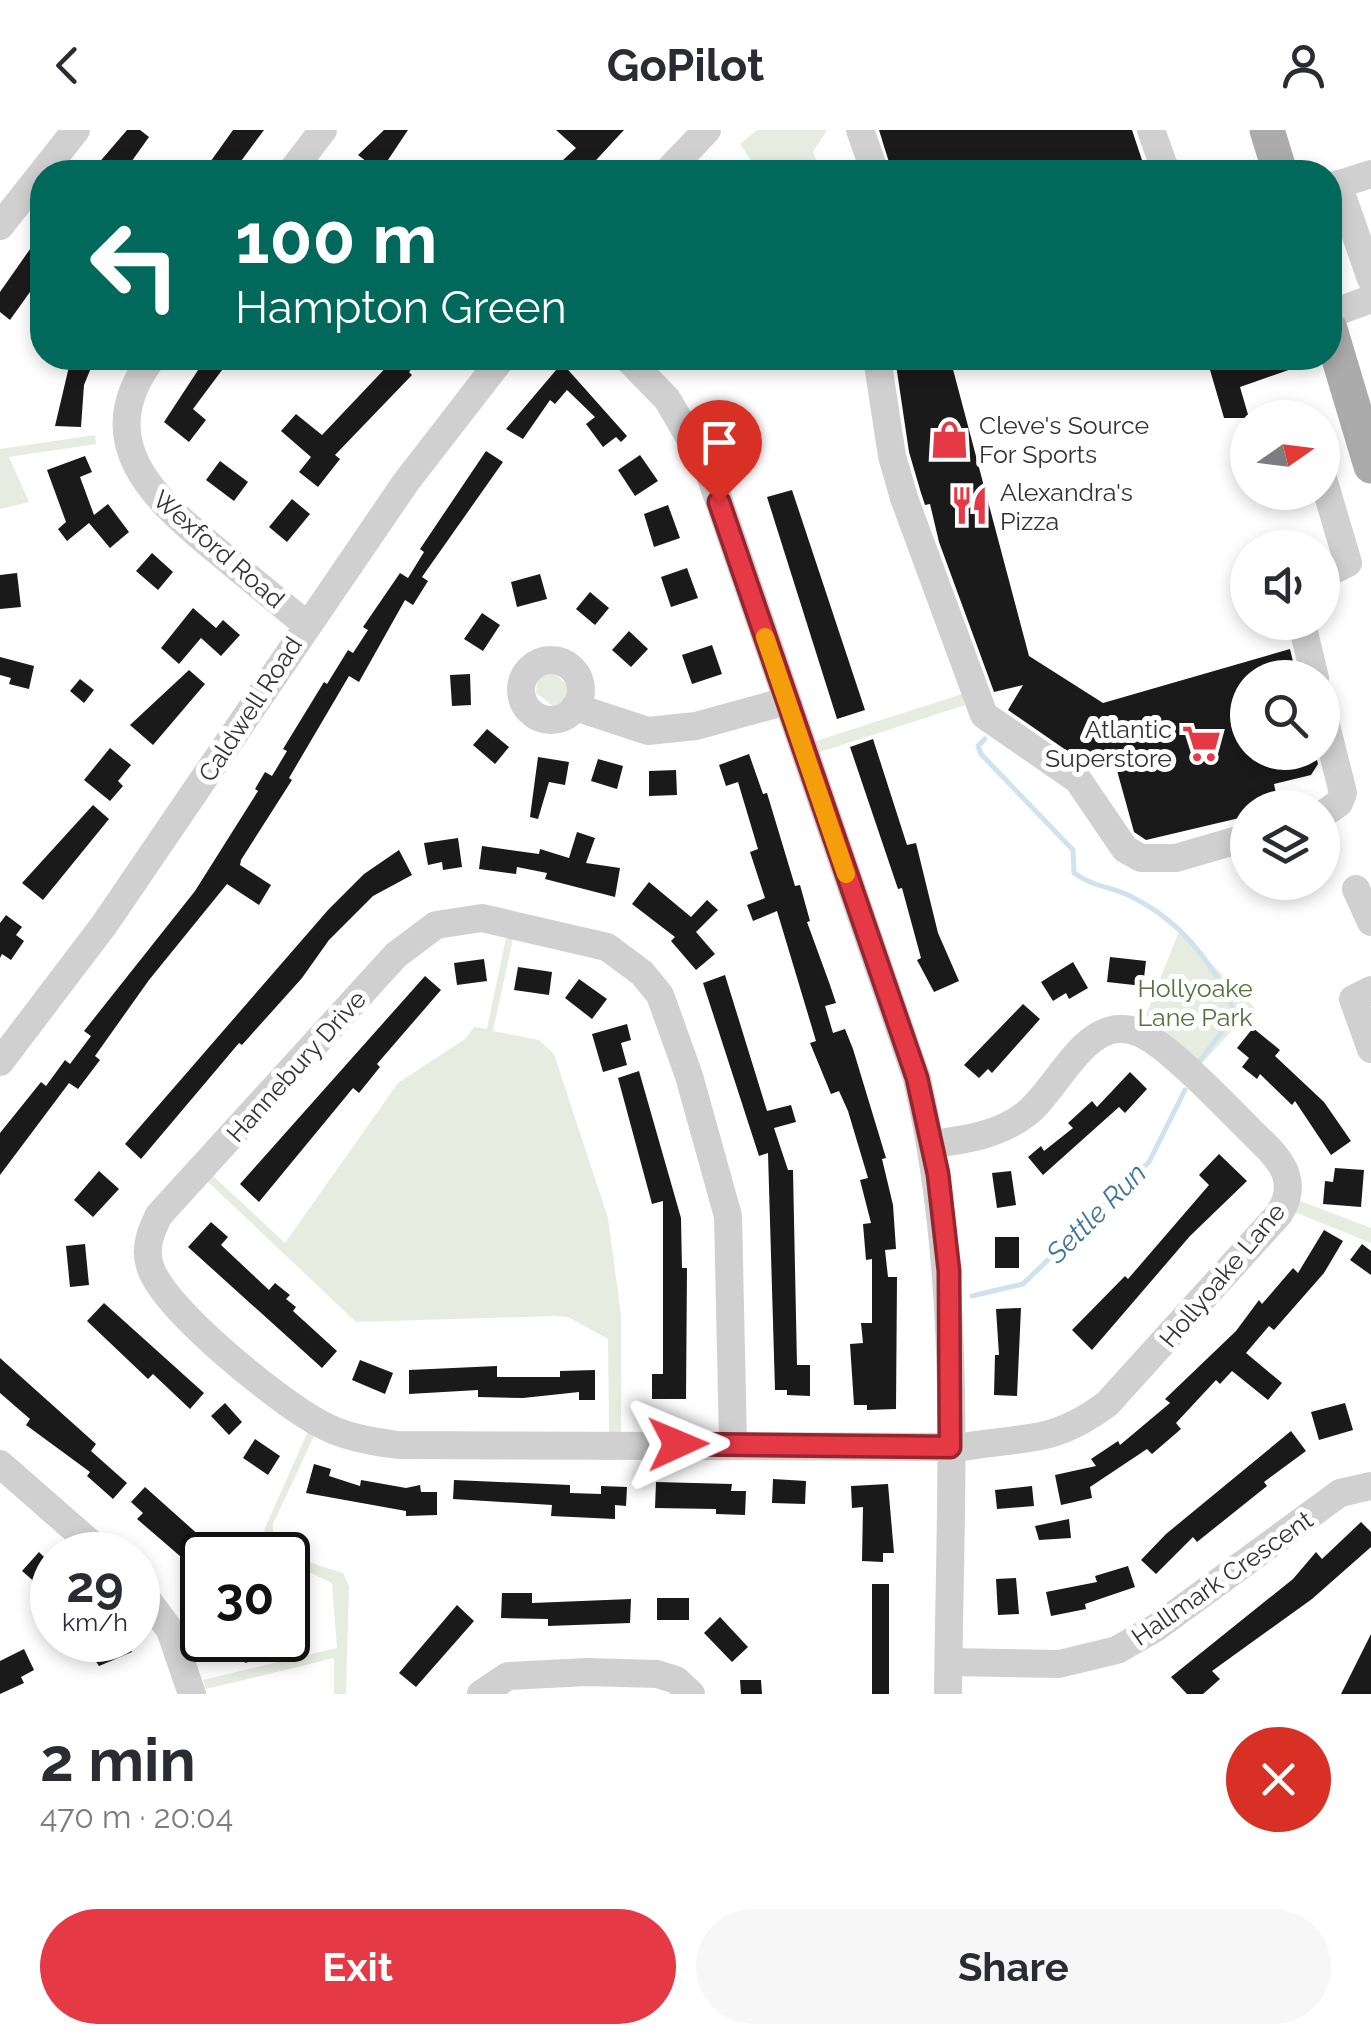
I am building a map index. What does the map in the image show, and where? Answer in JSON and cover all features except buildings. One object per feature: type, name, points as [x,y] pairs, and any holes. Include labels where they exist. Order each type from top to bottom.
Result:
[{"type":"main road","points":[[1267,130],[1276,160]]},
{"type":"main road","points":[[1342,368],[1371,466]]},
{"type":"street","points":[[52,160],[76,130]]},
{"type":"street","points":[[300,160],[323,130]]},
{"type":"street","points":[[679,160],[708,130]]},
{"type":"street","points":[[860,130],[870,160]]},
{"type":"street","points":[[1151,130],[1162,160]]},
{"type":"street","points":[[1342,183],[1371,174]]},
{"type":"street","points":[[0,226],[30,188]]},
{"type":"street","points":[[1342,206],[1371,279]]},
{"type":"street","points":[[1342,310],[1371,299]]},
{"type":"street","name":"Wexford Road","points":[[145,370],[132,391],[129,409],[131,455],[144,483],[167,510],[306,624]]},
{"type":"street","name":"Caldwell Road","points":[[0,1062],[104,924],[406,482],[493,370]]},
{"type":"street","points":[[639,370],[667,399],[696,444],[917,1078],[932,1144],[949,1271],[948,1694]]},
{"type":"street","points":[[879,370],[892,456],[904,498],[984,716],[1078,780],[1124,849],[1141,858],[1176,858],[1230,842]]},
{"type":"street","points":[[1340,536],[1348,563],[1340,567]]},
{"type":"street","points":[[576,708],[648,731],[696,726],[787,702]]},
{"type":"street","points":[[1337,770],[1343,793],[1340,803]]},
{"type":"street","points":[[1356,889],[1371,922]]},
{"type":"street","name":"Hannebury Drive","points":[[733,1443],[732,1269],[725,1196],[664,1002],[632,963],[598,944],[482,918],[452,920],[420,935],[396,955],[160,1215],[151,1231],[149,1265],[158,1286],[182,1312],[264,1386],[337,1431],[398,1445],[733,1443],[950,1447]]},
{"type":"street","points":[[1371,990],[1353,1000],[1371,1049]]},
{"type":"street","name":"Hollyoake Lane","points":[[932,1144],[979,1136],[1014,1122],[1029,1112],[1089,1042],[1105,1032],[1128,1030],[1155,1042],[1282,1161],[1288,1188],[1280,1214],[1107,1404],[1076,1425],[1040,1438],[950,1447]]},
{"type":"street","points":[[0,1464],[78,1532]]},
{"type":"street","name":"Hallmark Crescent","points":[[949,1662],[1060,1664],[1117,1650],[1158,1627],[1340,1493],[1371,1486]]},
{"type":"street","points":[[160,1617],[170,1630],[192,1694]]},
{"type":"street","points":[[481,1694],[508,1676],[602,1672],[667,1676],[691,1694]]},
{"type":"green space","points":[[757,130],[827,130],[813,152],[816,160],[751,160],[740,144]]},
{"type":"green space","points":[[95,435],[96,444],[9,457],[29,502],[0,509],[0,449]]},
{"type":"green space","points":[[551,670],[570,688],[569,704],[554,707],[536,693],[538,675]]},
{"type":"green space","points":[[962,694],[965,705],[817,753],[813,742]]},
{"type":"green space","name":"Hollyoake Lane Park","points":[[1179,931],[1254,1007],[1202,1063],[1146,1015]]},
{"type":"green space","points":[[507,933],[514,934],[493,1031],[539,1040],[554,1054],[608,1218],[621,1315],[621,1433],[609,1433],[608,1339],[568,1317],[554,1316],[356,1322],[206,1180],[212,1175],[285,1243],[398,1083],[465,1039],[474,1027],[487,1029]]},
{"type":"green space","points":[[1295,1199],[1371,1228],[1371,1243],[1292,1211]]},
{"type":"green space","points":[[309,1429],[316,1432],[273,1524],[274,1532],[264,1530]]},
{"type":"green space","points":[[310,1562],[343,1573],[349,1586],[346,1694],[334,1694],[334,1658],[206,1689],[203,1680],[278,1662],[310,1662],[310,1654],[337,1648],[332,1583],[310,1572]]},
{"type":"waterway","name":"Settle Run","points":[[985,739],[978,746],[981,754],[1073,850],[1074,873],[1150,907],[1181,932],[1206,961],[1235,1014],[1197,1065]]},
{"type":"waterway","name":"Settle Run","points":[[972,1296],[1023,1284],[1149,1162],[1185,1090]]},
{"type":"slow traffic","points":[[765,637],[846,874]]},
{"type":"place","name":"Cleve's Source For Sports","points":[[949,439]]},
{"type":"place","name":"Alexandra's Pizza","points":[[970,506]]},
{"type":"place","name":"Atlantic Superstore","points":[[1202,743]]},
{"type":"route","points":[[678,1444],[950,1447],[949,1271],[938,1174],[917,1078],[719,502]]}]
